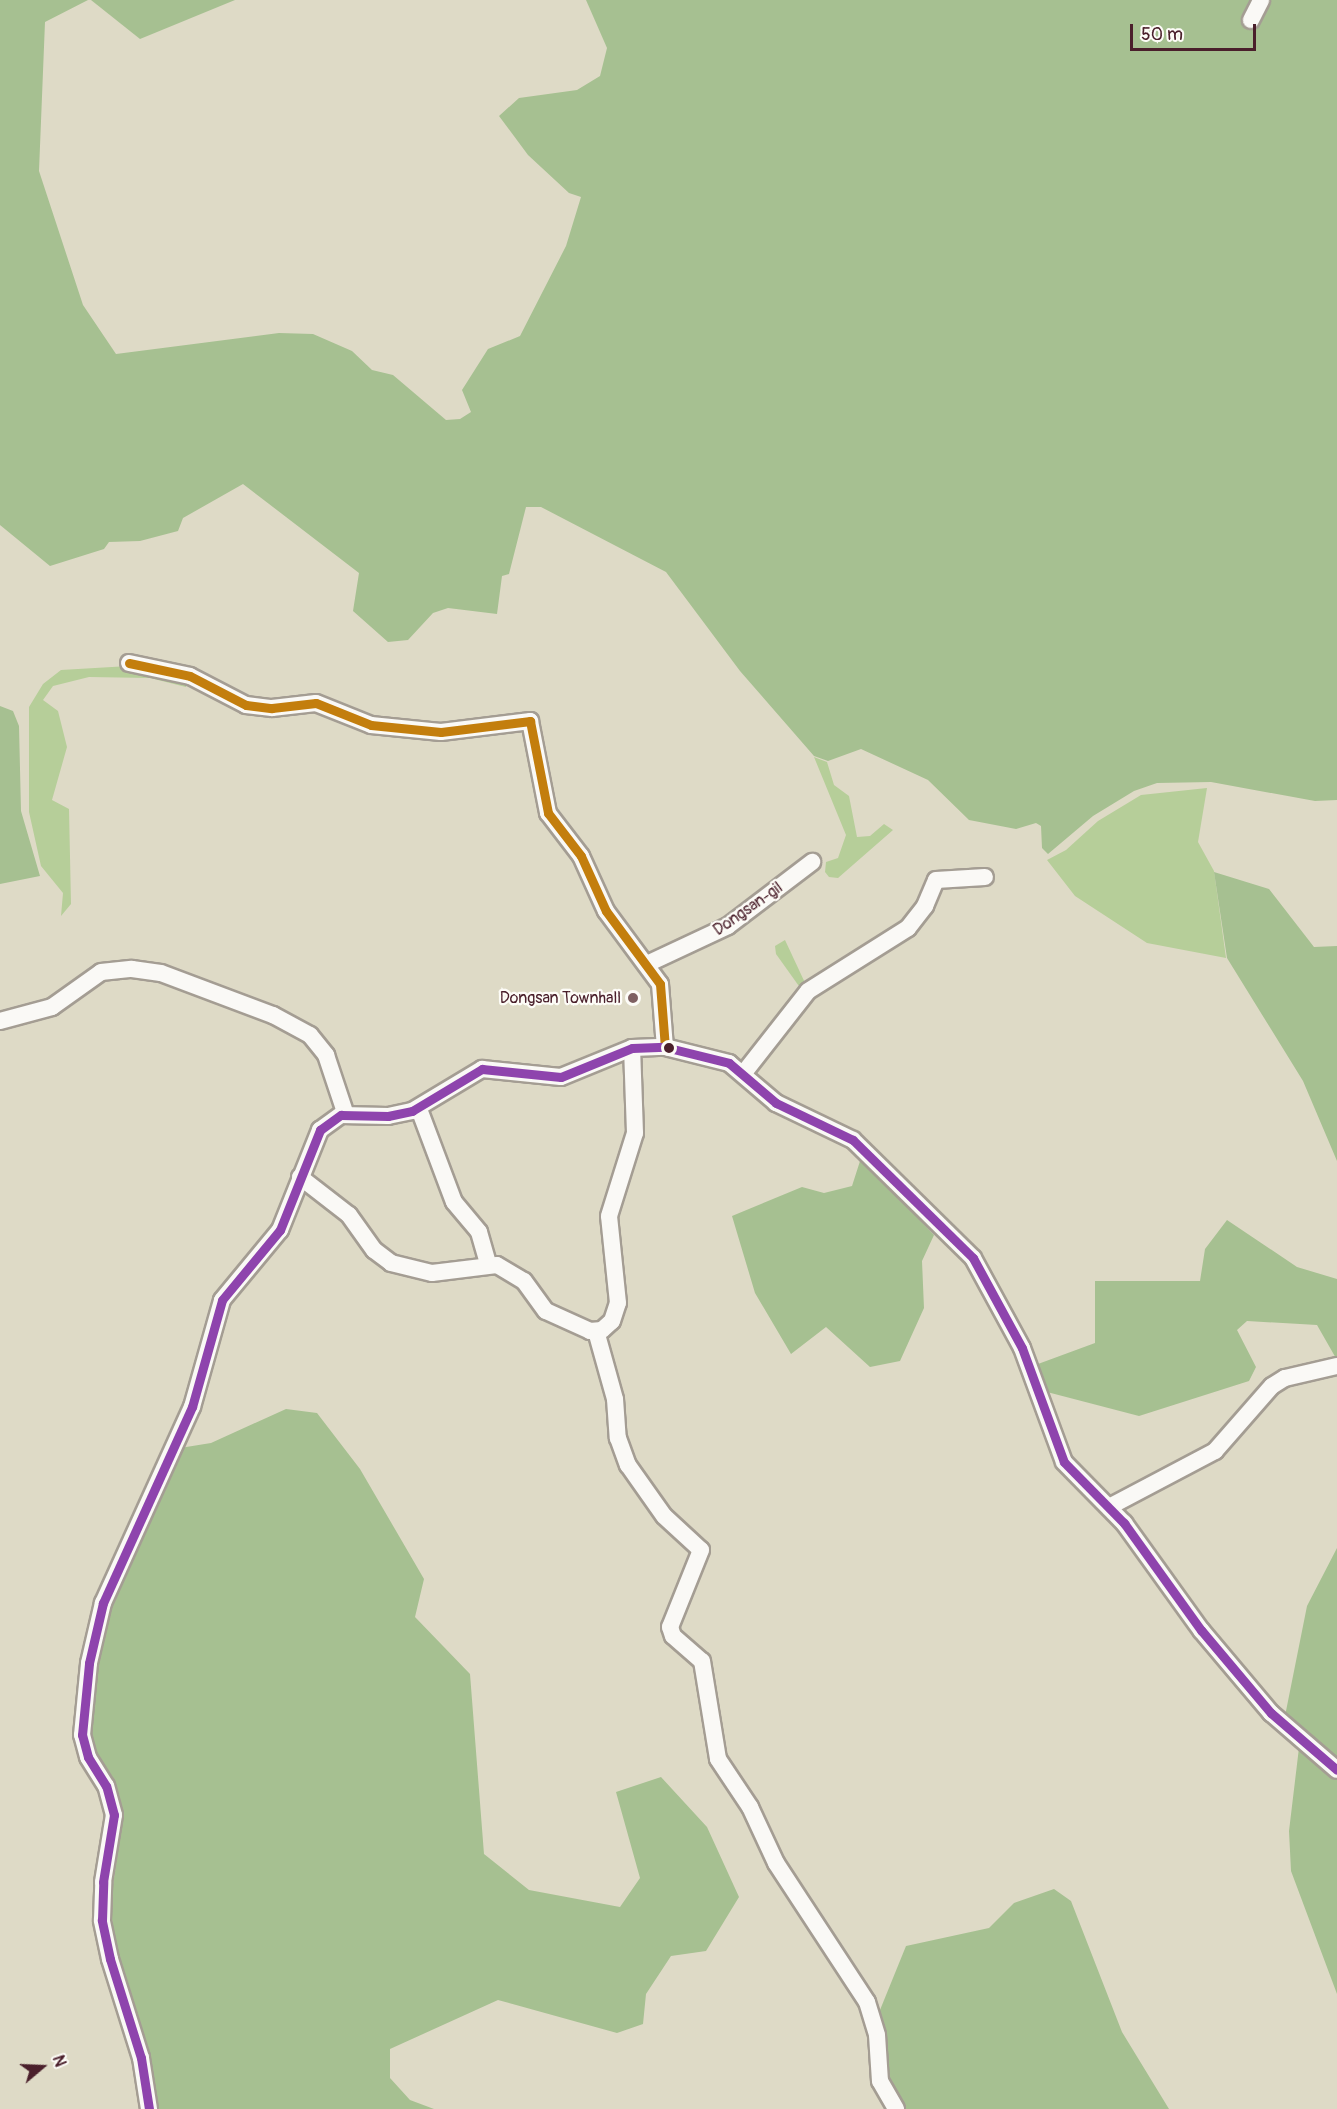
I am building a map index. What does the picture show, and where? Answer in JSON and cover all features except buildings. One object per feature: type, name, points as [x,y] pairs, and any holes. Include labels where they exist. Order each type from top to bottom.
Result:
[{"type":"street","points":[[1251,20],[1261,0]]},
{"type":"street","points":[[129,663],[190,676],[246,705],[272,708],[316,704],[371,726],[441,732],[530,721],[548,813],[581,856],[606,911],[657,976],[664,999],[665,1047]]},
{"type":"street","name":"Dongsan-gil","points":[[647,964],[728,926],[812,862]]},
{"type":"street","points":[[743,1074],[808,992],[908,928],[924,906],[936,880],[985,877]]},
{"type":"street","points":[[0,1021],[52,1007],[95,974],[132,969],[161,973],[262,1010],[310,1035],[326,1054],[346,1115]]},
{"type":"street","points":[[149,2109],[141,2058],[110,1959],[102,1920],[103,1882],[114,1815],[106,1786],[88,1757],[82,1735],[89,1663],[107,1593],[192,1407],[222,1300],[280,1230],[320,1130],[333,1116],[388,1116],[419,1109],[482,1070],[561,1077],[632,1048],[665,1047],[723,1060],[776,1103],[853,1140],[930,1219],[967,1249],[1022,1348],[1058,1452],[1109,1507],[1201,1630],[1271,1713],[1337,1770]]},
{"type":"street","points":[[300,1177],[349,1215],[374,1250],[391,1263],[432,1273],[488,1263],[524,1281],[546,1311],[596,1331],[609,1325],[618,1303],[609,1216],[635,1133],[632,1048]]},
{"type":"street","points":[[419,1109],[454,1202],[479,1232],[488,1263]]},
{"type":"street","points":[[596,1331],[615,1399],[618,1438],[628,1465],[664,1516],[700,1550],[670,1627],[673,1636],[702,1661],[718,1759],[750,1807],[776,1863],[867,2002],[877,2034],[880,2081],[896,2109]]},
{"type":"street","points":[[1109,1507],[1215,1451],[1272,1386],[1285,1378],[1337,1366]]},
{"type":"green space","points":[[0,0],[88,0],[45,22],[39,171],[83,305],[116,354],[279,333],[313,334],[352,351],[372,370],[393,375],[446,420],[460,419],[471,412],[462,390],[488,349],[520,336],[566,246],[581,197],[569,193],[528,155],[499,116],[519,98],[577,90],[600,76],[607,48],[586,0],[1337,0],[1337,800],[1315,801],[1211,782],[1157,783],[1134,791],[1093,816],[1048,854],[1042,848],[1041,826],[1036,823],[1016,829],[969,820],[928,780],[861,749],[828,761],[814,756],[740,671],[666,572],[541,507],[526,507],[509,574],[502,576],[497,614],[448,608],[433,613],[408,640],[388,642],[353,611],[359,573],[243,484],[183,518],[178,531],[140,541],[109,542],[104,549],[50,566],[0,525]]},
{"type":"green space","points":[[91,0],[235,0],[140,39]]},
{"type":"green space","points":[[129,666],[188,680],[186,687],[150,678],[89,677],[53,686],[43,700],[58,711],[67,747],[52,800],[69,809],[71,904],[61,916],[63,893],[41,866],[29,812],[29,707],[43,684],[61,670]]},
{"type":"green space","points":[[0,706],[13,711],[19,726],[21,811],[40,876],[0,884]]},
{"type":"green space","points":[[814,757],[827,762],[834,785],[849,796],[857,837],[870,836],[884,824],[893,830],[838,878],[829,877],[825,872],[826,862],[838,858],[846,835]]},
{"type":"green space","points":[[1207,788],[1198,842],[1214,871],[1226,958],[1147,943],[1075,896],[1047,860],[1066,850],[1098,821],[1141,795]]},
{"type":"green space","points":[[1214,872],[1269,889],[1314,947],[1337,946],[1337,1161],[1303,1081],[1227,958]]},
{"type":"green space","points":[[785,940],[806,985],[801,989],[776,954],[775,946]]},
{"type":"green space","points":[[861,1158],[934,1235],[922,1261],[924,1308],[900,1361],[870,1367],[826,1327],[791,1354],[755,1293],[732,1216],[802,1187],[824,1193],[852,1186]]},
{"type":"green space","points":[[1227,1220],[1297,1267],[1337,1279],[1337,1360],[1317,1325],[1247,1321],[1237,1330],[1256,1367],[1249,1381],[1139,1416],[1047,1392],[1038,1364],[1095,1343],[1095,1281],[1200,1281],[1205,1249]]},
{"type":"green space","points":[[286,1409],[317,1413],[360,1469],[424,1579],[415,1617],[470,1674],[484,1854],[529,1890],[620,1907],[640,1878],[616,1792],[661,1777],[707,1827],[739,1897],[706,1951],[671,1956],[646,1994],[643,2024],[617,2033],[498,2000],[390,2049],[390,2078],[410,2100],[434,2109],[157,2109],[117,1957],[110,1904],[123,1819],[119,1794],[96,1754],[90,1733],[97,1664],[110,1604],[180,1448],[211,1443]]},
{"type":"green space","points":[[1337,1548],[1337,1994],[1291,1871],[1289,1831],[1301,1731],[1285,1716],[1307,1606]]},
{"type":"green space","points":[[1054,1889],[1071,1901],[1122,2032],[1169,2109],[900,2109],[888,2087],[875,2011],[880,2010],[906,1946],[989,1928],[1014,1903]]},
{"type":"transit line","points":[[129,663],[190,676],[246,705],[272,708],[316,703],[371,725],[441,732],[530,721],[548,813],[581,856],[606,911],[660,984],[665,1047]]},
{"type":"transit line","points":[[149,2109],[141,2058],[110,1959],[102,1920],[103,1882],[114,1815],[106,1786],[88,1757],[82,1735],[89,1663],[103,1603],[192,1407],[222,1300],[280,1230],[320,1130],[341,1115],[388,1116],[412,1111],[482,1069],[561,1077],[632,1048],[665,1047],[729,1063],[776,1103],[853,1140],[973,1258],[1022,1348],[1064,1462],[1124,1523],[1201,1630],[1271,1713],[1337,1770]]},
{"type":"place","name":"Dongsan Townhall","points":[[633,998]]}]
